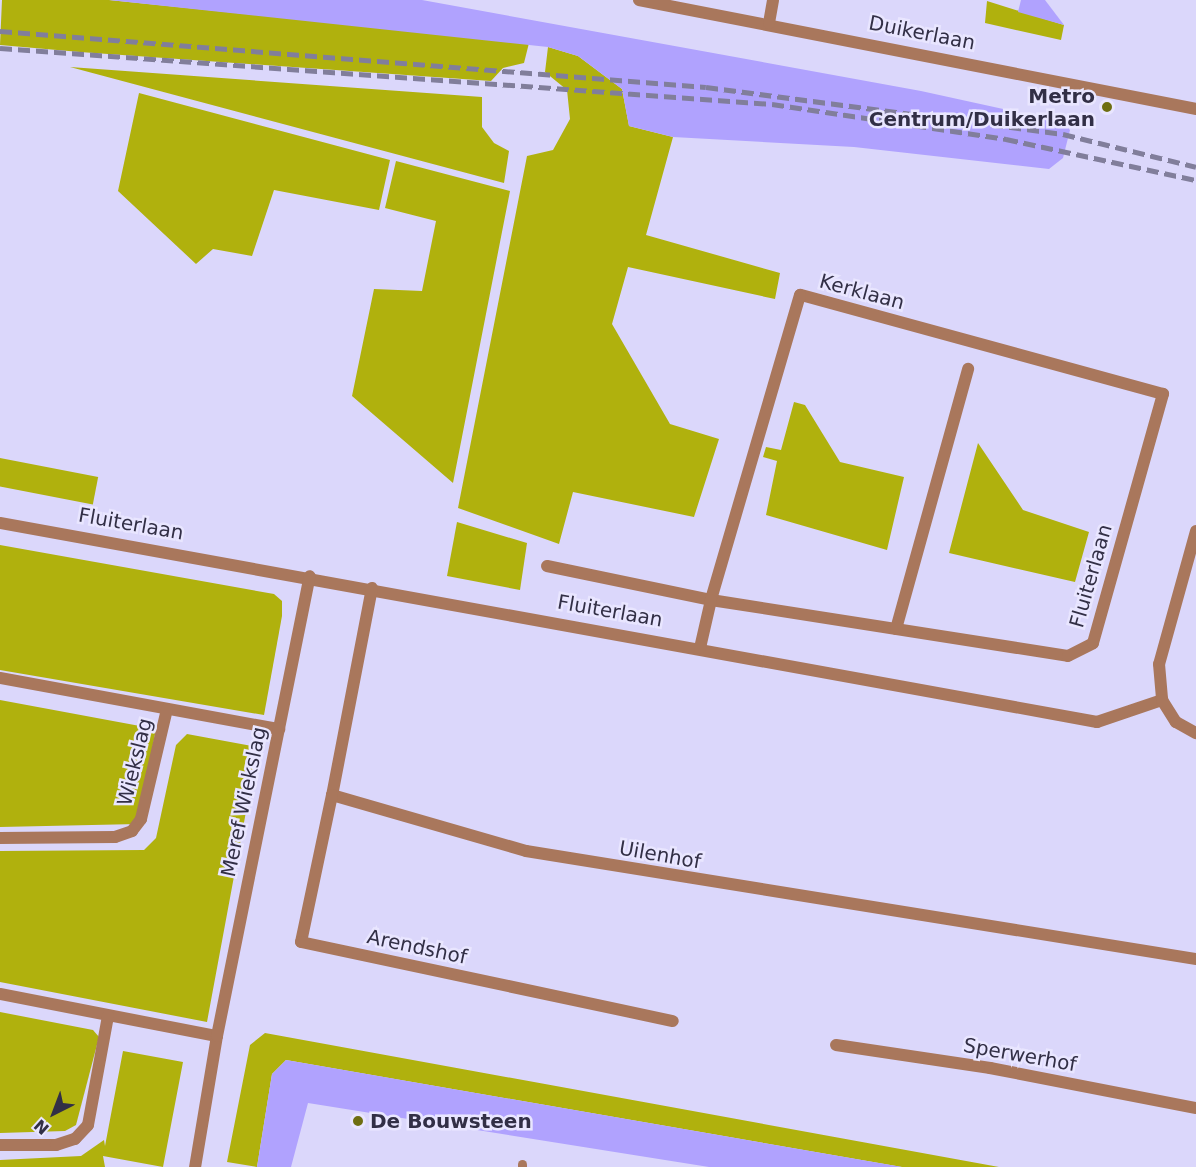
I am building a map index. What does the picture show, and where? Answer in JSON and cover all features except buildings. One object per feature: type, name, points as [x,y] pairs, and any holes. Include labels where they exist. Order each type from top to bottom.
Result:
[{"type":"street","name":"Duikerlaan","points":[[639,0],[769,23],[1196,109]]},
{"type":"street","points":[[769,23],[773,0]]},
{"type":"street","name":"Kerklaan","points":[[700,648],[711,600],[800,295],[1163,394]]},
{"type":"street","points":[[896,629],[968,369]]},
{"type":"street","name":"Fluiterlaan","points":[[548,566],[711,600],[1068,656],[1084,651],[1093,643],[1163,394]]},
{"type":"street","name":"Fluiterlaan","points":[[0,523],[310,576],[1097,722],[1162,700]]},
{"type":"street","points":[[1196,531],[1159,664],[1162,700],[1176,722],[1196,733]]},
{"type":"street","name":"Meref Wiekslag","points":[[217,1036],[310,576]]},
{"type":"street","points":[[332,795],[372,588]]},
{"type":"street","name":"Wiekslag","points":[[0,678],[279,729]]},
{"type":"street","name":"Wiekslag","points":[[0,838],[115,837],[132,831],[141,819],[167,710]]},
{"type":"street","name":"Uilenhof","points":[[332,795],[526,851],[1196,959]]},
{"type":"street","name":"Arendshof","points":[[332,795],[301,942],[673,1021]]},
{"type":"street","points":[[0,994],[217,1036],[195,1167]]},
{"type":"street","points":[[0,1145],[56,1145],[75,1138],[88,1125],[108,1016]]},
{"type":"street","name":"Sperwerhof","points":[[836,1045],[1196,1108]]},
{"type":"shaded area","points":[[2,0],[109,0],[529,43],[524,63],[503,68],[491,81],[80,52],[0,45]]},
{"type":"shaded area","points":[[109,0],[422,0],[921,91],[1062,122],[1070,130],[1063,158],[1049,169],[854,147],[673,137],[629,126],[622,89],[578,56],[548,47]]},
{"type":"shaded area","points":[[1021,0],[1045,0],[1064,25],[1018,12]]},
{"type":"shaded area","points":[[987,1],[1064,25],[1061,40],[985,23]]},
{"type":"shaded area","points":[[548,47],[578,56],[622,89],[629,126],[673,137],[646,235],[780,273],[775,299],[628,267],[612,324],[670,424],[719,439],[694,517],[573,492],[559,544],[458,508],[527,156],[553,150],[570,119],[567,90],[545,72]]},
{"type":"shaded area","points":[[70,67],[482,97],[482,127],[494,143],[509,151],[504,183]]},
{"type":"shaded area","points":[[139,93],[390,160],[379,210],[274,190],[252,256],[213,249],[196,264],[118,191]]},
{"type":"shaded area","points":[[396,161],[510,191],[453,483],[352,396],[374,289],[422,291],[436,221],[385,208]]},
{"type":"shaded area","points":[[794,402],[805,405],[840,462],[904,477],[887,550],[766,515],[777,461],[763,457],[766,447],[781,450]]},
{"type":"shaded area","points":[[978,443],[1023,510],[1089,532],[1075,582],[949,553]]},
{"type":"shaded area","points":[[0,458],[98,477],[93,505],[0,487]]},
{"type":"shaded area","points":[[457,522],[527,543],[520,590],[447,576]]},
{"type":"shaded area","points":[[0,545],[274,594],[282,601],[282,616],[264,715],[0,670]]},
{"type":"shaded area","points":[[0,700],[156,729],[138,824],[0,827]]},
{"type":"shaded area","points":[[187,734],[258,747],[207,1022],[0,982],[0,851],[144,850],[156,838],[176,745]]},
{"type":"shaded area","points":[[0,1012],[93,1030],[99,1037],[76,1125],[65,1131],[0,1133]]},
{"type":"shaded area","points":[[265,1033],[999,1167],[902,1167],[286,1060],[272,1074],[257,1167],[227,1162],[250,1045]]},
{"type":"shaded area","points":[[123,1051],[183,1062],[163,1167],[103,1156],[105,1167],[0,1167],[0,1160],[81,1156],[104,1140],[105,1146]]},
{"type":"shaded area","points":[[286,1060],[902,1167],[709,1167],[308,1103],[291,1167],[257,1167],[272,1074]]},
{"type":"railway","points":[[0,31],[706,87],[1063,134],[1196,167]]},
{"type":"railway","points":[[0,48],[772,104],[1006,139],[1196,180]]},
{"type":"place","name":"Metro Centrum/Duikerlaan","points":[[1107,107]]},
{"type":"place","name":"De Bouwsteen","points":[[358,1121]]}]
